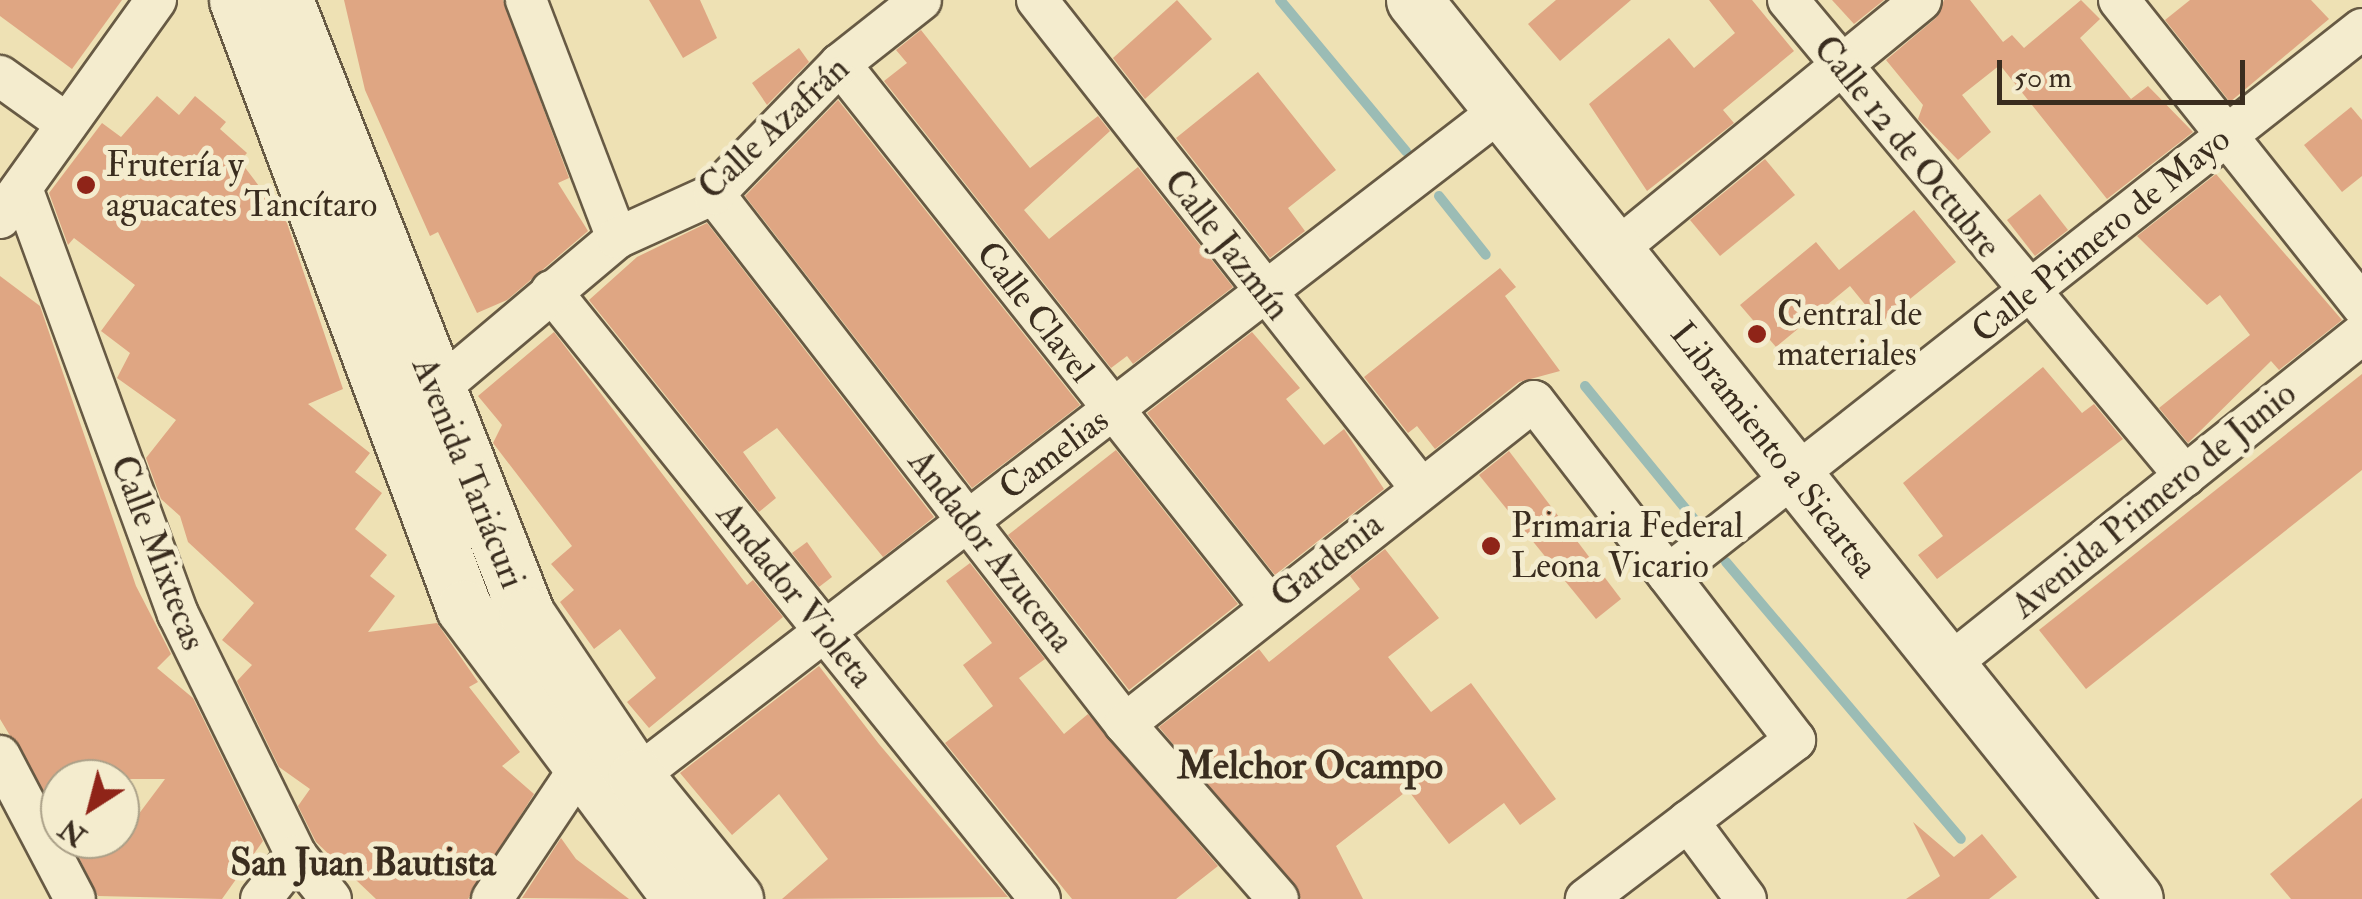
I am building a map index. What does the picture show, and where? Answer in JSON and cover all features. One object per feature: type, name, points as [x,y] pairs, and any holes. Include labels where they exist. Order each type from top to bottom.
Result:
[{"type":"street","points":[[11,203],[156,0]]},
{"type":"street","name":"Avenida Tariácuri","points":[[237,0],[464,608],[607,782],[734,899]]},
{"type":"street","name":"Avenida Tariácuri","points":[[285,0],[433,393],[527,615],[607,782],[681,899]]},
{"type":"street","points":[[526,0],[617,238]]},
{"type":"street","name":"Calle Azafrán","points":[[433,393],[550,290],[617,238],[714,194],[840,64],[921,0]]},
{"type":"street","name":"Calle Jazmín","points":[[1037,0],[1263,294],[1420,487]]},
{"type":"street","name":"Libramiento a Sicartsa","points":[[1414,0],[1504,108],[1793,479],[2135,899]]},
{"type":"street","name":"Calle 12 de Octubre","points":[[1788,0],[2028,294],[2185,476]]},
{"type":"street","points":[[1616,250],[1921,0]]},
{"type":"street","points":[[2119,0],[2362,306]]},
{"type":"street","name":"Calle Primero de Mayo","points":[[1668,575],[2362,29]]},
{"type":"street","name":"Calle Clavel","points":[[840,64],[1269,605]]},
{"type":"street","points":[[0,76],[67,124]]},
{"type":"street","name":"Camelias","points":[[492,899],[607,782],[825,632],[967,518],[1504,108]]},
{"type":"street","name":"Andador Azucena","points":[[714,194],[1125,724],[1278,899]]},
{"type":"street","name":"Calle Mixtecas","points":[[11,203],[178,614],[296,855],[331,899]]},
{"type":"street","name":"Andador Violeta","points":[[550,290],[1040,899]]},
{"type":"street","name":"Avenida Primero de Junio","points":[[1947,666],[2362,334]]},
{"type":"street","name":"Gardenia","points":[[1125,724],[1269,605],[1534,401],[1668,575]]},
{"type":"street","points":[[1586,899],[1795,740],[1668,575]]},
{"type":"street","points":[[0,756],[76,899]]},
{"type":"street","points":[[1688,821],[1746,899]]},
{"type":"street","points":[[261,899],[296,855]]},
{"type":"building","points":[[0,0],[122,0],[72,69],[0,16]]},
{"type":"building","points":[[344,0],[503,0],[569,178],[558,183],[588,231],[507,300],[477,313],[438,232],[430,236],[365,90]]},
{"type":"building","points":[[649,0],[700,0],[717,38],[683,58]]},
{"type":"building","points":[[1177,0],[1212,39],[1145,99],[1113,58]]},
{"type":"building","points":[[1556,0],[1631,0],[1560,61],[1528,24]]},
{"type":"building","points":[[1709,0],[1752,0],[1794,51],[1723,110],[1734,123],[1647,191],[1589,104],[1669,38],[1694,68],[1735,33]]},
{"type":"building","points":[[1832,0],[1884,0],[1854,24]]},
{"type":"building","points":[[1944,0],[1970,0],[2003,42],[2012,35],[2024,48],[2081,0],[2100,19],[2080,38],[2131,99],[2148,86],[2193,132],[2107,199],[2000,65],[1962,95],[1991,132],[1958,160],[1918,119],[1923,105],[1886,60],[1936,18]]},
{"type":"building","points":[[2190,0],[2311,0],[2329,19],[2230,102],[2165,20]]},
{"type":"building","points":[[921,30],[1030,168],[1098,116],[1110,131],[1024,210],[1049,239],[1138,167],[1233,287],[1133,364],[1127,356],[1111,368],[884,81],[907,63],[896,50]]},
{"type":"building","points":[[799,48],[809,62],[767,105],[752,83]]},
{"type":"building","points":[[1258,72],[1336,170],[1288,208],[1305,231],[1270,258],[1176,138]]},
{"type":"building","points":[[157,96],[179,115],[195,96],[226,122],[220,129],[247,153],[240,161],[287,223],[343,389],[308,404],[370,453],[355,472],[382,493],[355,529],[387,555],[370,576],[395,596],[368,632],[437,623],[478,682],[469,687],[520,752],[502,766],[534,794],[468,899],[376,899],[316,842],[298,806],[310,789],[279,767],[237,681],[252,665],[222,640],[254,603],[188,542],[180,516],[161,499],[146,458],[176,420],[117,378],[130,353],[101,331],[135,285],[74,238],[68,245],[49,193],[102,123],[121,137]]},
{"type":"building","points":[[838,100],[1080,405],[972,488],[745,196]]},
{"type":"building","points":[[2351,107],[2362,120],[2362,176],[2342,192],[2304,145]]},
{"type":"building","points":[[1765,159],[1795,195],[1720,256],[1690,220]]},
{"type":"building","points":[[2216,174],[2342,320],[2279,370],[2271,361],[2188,443],[2159,408],[2250,335],[2220,295],[2207,305],[2137,236]]},
{"type":"building","points":[[2040,194],[2068,230],[2035,256],[2007,220]]},
{"type":"building","points":[[1914,210],[1956,262],[1880,323],[1850,286],[1776,347],[1740,305],[1816,242],[1839,270]]},
{"type":"building","points":[[707,223],[934,517],[883,557],[777,428],[743,452],[776,498],[759,512],[589,300],[637,257]]},
{"type":"building","points":[[1500,268],[1516,287],[1505,296],[1560,371],[1519,382],[1435,449],[1417,426],[1408,433],[1364,377]]},
{"type":"building","points":[[0,276],[40,306],[136,586],[171,654],[157,668],[193,698],[263,841],[222,899],[98,896],[80,859],[140,859],[140,812],[165,779],[140,779],[140,759],[40,759],[40,786],[0,719]]},
{"type":"building","points":[[554,332],[747,585],[753,580],[783,617],[649,728],[627,702],[656,678],[620,629],[594,649],[560,602],[574,590],[551,564],[572,546],[493,443],[502,425],[478,396]]},
{"type":"building","points":[[1252,332],[1300,388],[1286,399],[1324,445],[1344,429],[1384,489],[1275,575],[1147,413]]},
{"type":"building","points":[[2043,367],[2082,413],[2094,404],[2123,439],[1937,579],[1918,555],[1943,536],[1903,483]]},
{"type":"building","points":[[2362,374],[2362,470],[2086,689],[2039,630]]},
{"type":"building","points":[[1116,450],[1238,604],[1129,690],[1008,535]]},
{"type":"building","points":[[1509,451],[1621,599],[1596,619],[1479,475]]},
{"type":"building","points":[[807,542],[832,577],[819,587],[792,553]]},
{"type":"building","points":[[1385,549],[1439,618],[1388,657],[1431,712],[1471,683],[1556,799],[1520,825],[1504,803],[1449,844],[1408,790],[1336,846],[1363,899],[1301,899],[1159,727],[1259,649],[1269,662],[1360,589],[1350,576]]},
{"type":"building","points":[[970,563],[1045,659],[1019,678],[1064,734],[1088,714],[1218,866],[1176,899],[1072,899],[945,743],[993,706],[963,665],[992,643],[946,581]]},
{"type":"building","points":[[819,666],[1008,897],[782,899],[828,859],[779,794],[732,835],[680,773]]},
{"type":"building","points":[[2362,798],[2362,899],[2291,899],[2270,874]]},
{"type":"building","points":[[1913,822],[1954,857],[1982,834],[2017,877],[1989,899],[1906,899],[1940,876]]},
{"type":"building","points":[[561,838],[576,859],[629,899],[522,898]]},
{"type":"waterway","points":[[1280,0],[1406,151]]},
{"type":"waterway","points":[[1439,196],[1486,255]]},
{"type":"waterway","points":[[1585,386],[1698,524]]},
{"type":"waterway","points":[[1726,562],[1961,839]]},
{"type":"place","name":"Frutería y aguacates Tancítaro","points":[[86,185]]},
{"type":"place","name":"Central de materiales","points":[[1757,334]]},
{"type":"place","name":"Primaria Federal Leona Vicario","points":[[1491,546]]},
{"type":"district","name":"Melchor Ocampo","points":[[1310,767]]},
{"type":"district","name":"San Juan Bautista","points":[[363,864]]}]
